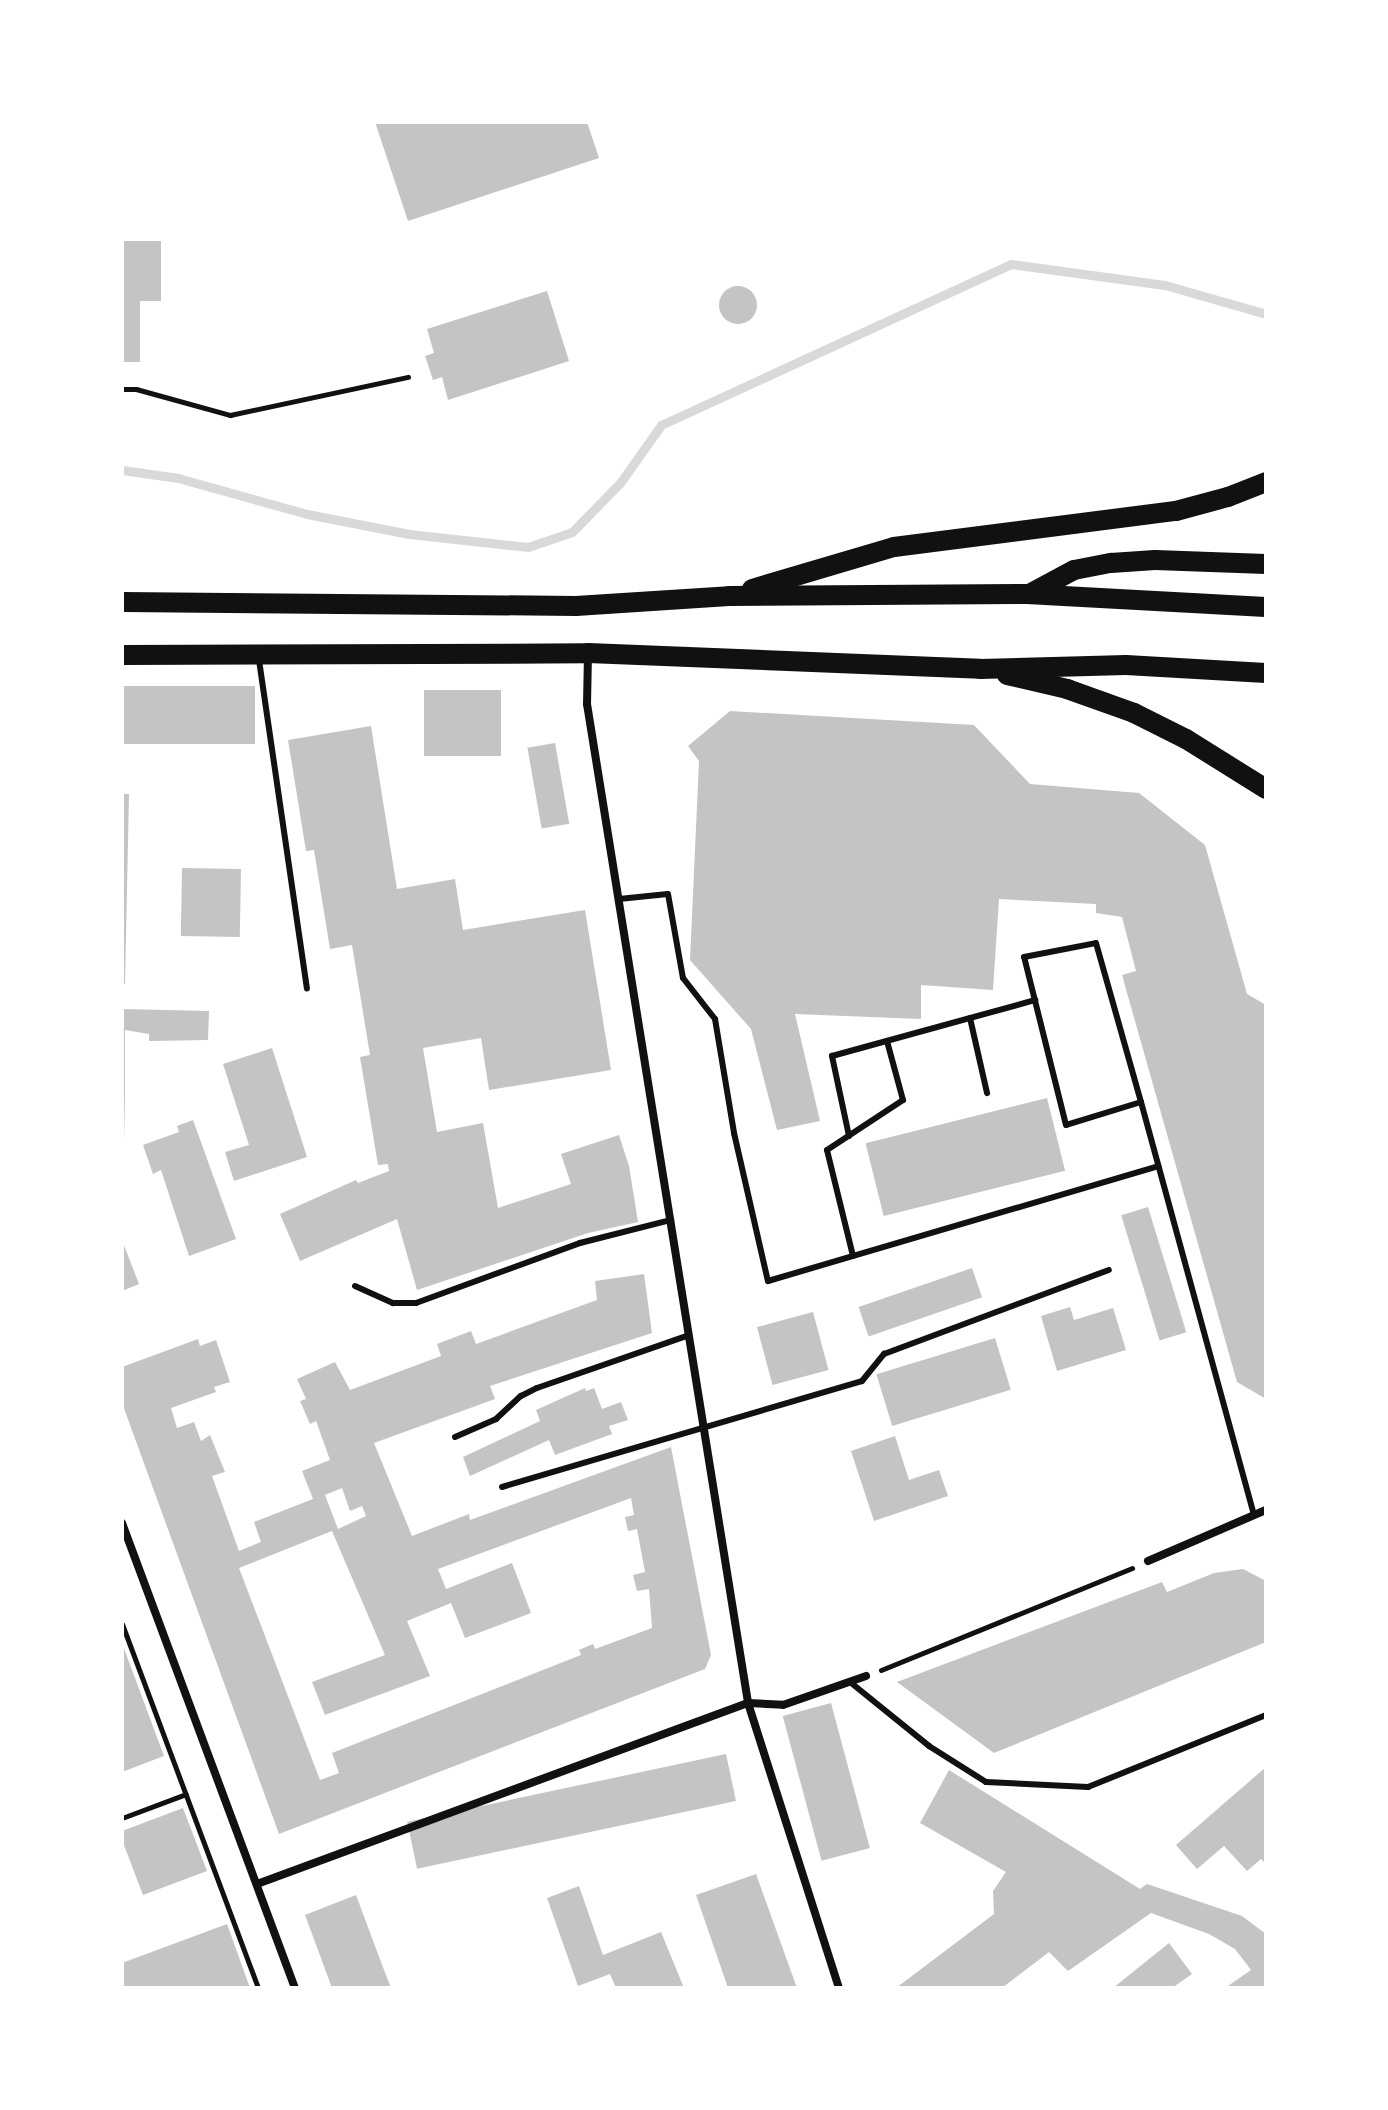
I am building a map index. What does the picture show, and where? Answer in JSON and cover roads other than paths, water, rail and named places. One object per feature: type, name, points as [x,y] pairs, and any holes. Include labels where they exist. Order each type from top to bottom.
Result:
[{"type":"main road","points":[[729,596],[894,547],[1176,511],[1228,497],[1266,482]]},
{"type":"main road","points":[[1027,594],[1074,570],[1111,563],[1155,560],[1266,564]]},
{"type":"main road","points":[[122,602],[561,606],[729,596],[1027,594],[1266,607]]},
{"type":"main road","points":[[122,655],[588,653],[980,669],[1126,665],[1266,673]]},
{"type":"main road","points":[[980,669],[1067,689],[1134,713],[1186,739],[1266,789]]},
{"type":"street","points":[[588,653],[587,704],[748,1703],[839,1988]]},
{"type":"street","points":[[1148,1561],[1266,1510]]},
{"type":"street","points":[[122,1523],[295,1988]]},
{"type":"street","points":[[257,1884],[748,1703],[783,1705],[866,1676]]},
{"type":"lane","points":[[258,654],[307,989]]},
{"type":"lane","points":[[619,899],[668,894],[683,978],[715,1019],[734,1133],[768,1281],[1158,1166]]},
{"type":"lane","points":[[1141,1102],[1066,1125],[1024,957],[1096,943],[1141,1102],[1254,1515]]},
{"type":"lane","points":[[849,1136],[832,1056],[1035,1000]]},
{"type":"lane","points":[[970,1018],[987,1093]]},
{"type":"lane","points":[[853,1256],[827,1150],[903,1100],[887,1041]]},
{"type":"lane","points":[[355,1286],[370,1296],[393,1303],[416,1303],[580,1243],[671,1220]]},
{"type":"lane","points":[[502,1487],[862,1381],[884,1354],[1109,1270]]},
{"type":"lane","points":[[455,1437],[496,1419],[521,1396],[537,1388],[689,1335]]},
{"type":"lane","points":[[850,1682],[929,1746],[986,1782],[1088,1787],[1266,1715]]},
{"type":"waterway","points":[[122,470],[178,478],[307,514],[409,534],[528,547],[572,532],[620,483],[661,425],[1011,264],[1165,285],[1266,314]]}]
